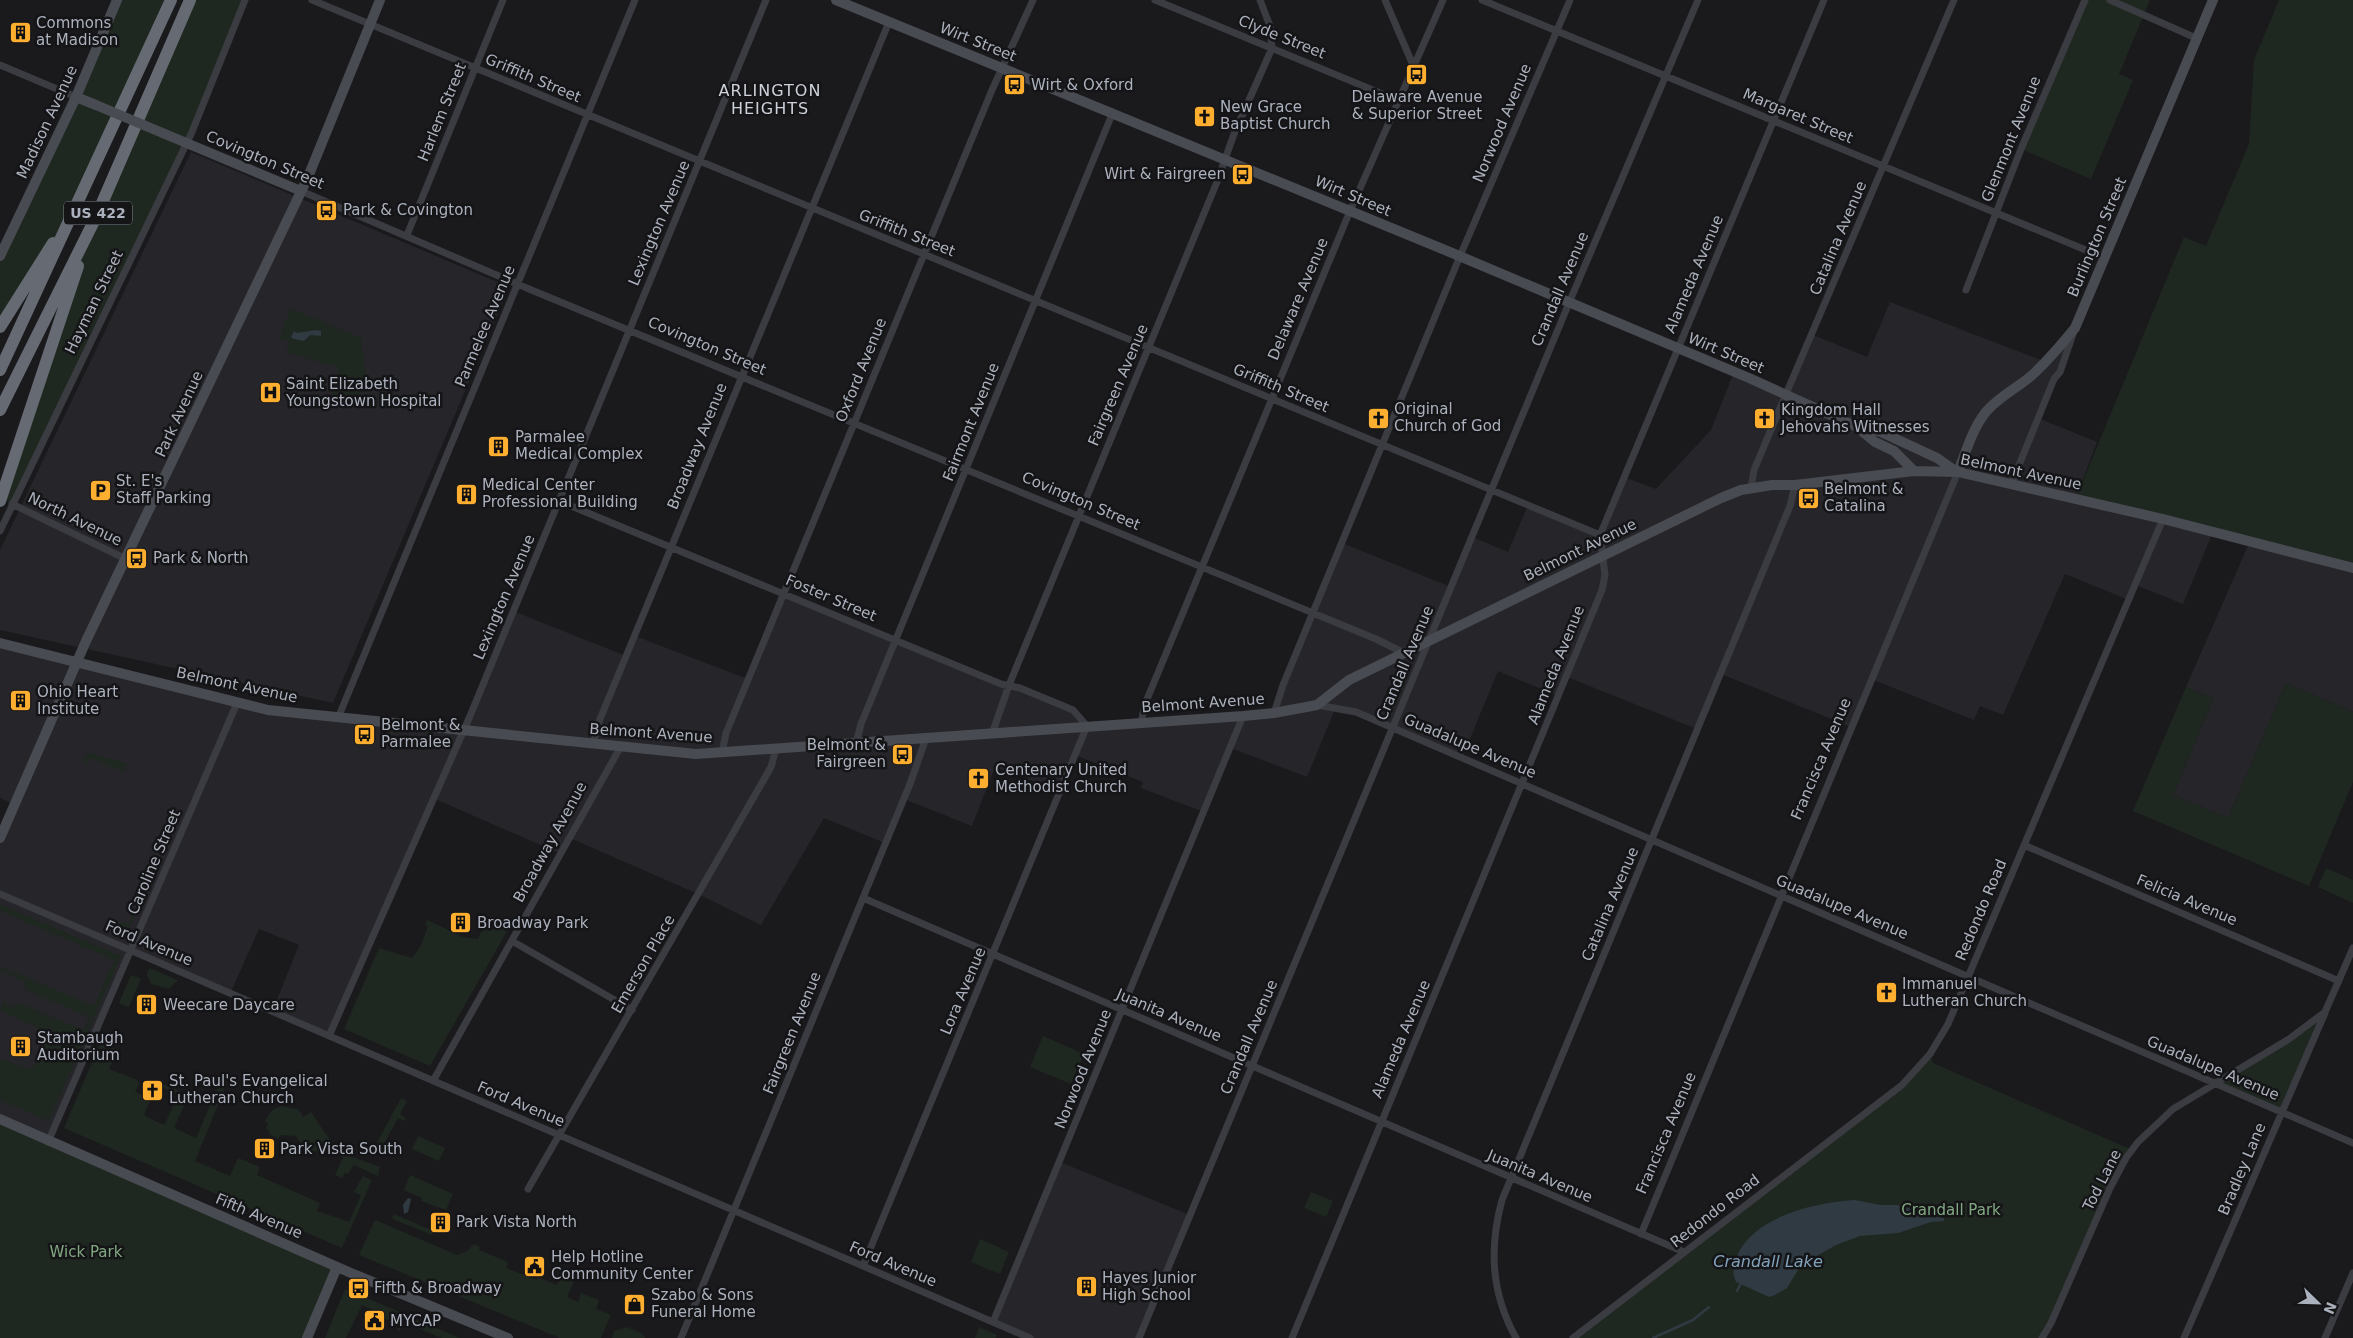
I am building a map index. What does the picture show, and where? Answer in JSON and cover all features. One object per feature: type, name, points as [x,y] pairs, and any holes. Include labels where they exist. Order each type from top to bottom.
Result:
[{"type":"highway","name":"US 422","points":[[0,370],[171,0]]},
{"type":"highway","name":"US 422","points":[[0,410],[96,216],[190,4]]},
{"type":"highway","points":[[0,327],[82,196]]},
{"type":"highway","points":[[5,500],[62,312],[96,216]]},
{"type":"main road","name":"Madison Avenue","points":[[1,252],[76,97],[117,0]]},
{"type":"main road","name":"Park Avenue","points":[[0,838],[76,662],[301,191],[380,0]]},
{"type":"main road","name":"Wirt Street","points":[[836,0],[1113,112],[1460,256],[1786,394],[1855,426],[1881,432],[1937,458],[1958,472]]},
{"type":"main road","name":"Burlington Street","points":[[2075,328],[2213,0]]},
{"type":"main road","name":"Covington Street","points":[[76,97],[301,191]]},
{"type":"main road","name":"Francisca Avenue","points":[[1958,472],[1973,432],[1987,411],[1999,399],[2026,380],[2046,362],[2075,328]]},
{"type":"main road","name":"Wirt Street","points":[[1855,426],[1875,442],[1894,452],[1914,471]]},
{"type":"main road","name":"Belmont Avenue","points":[[0,643],[268,710],[620,748],[696,754],[1243,716],[1274,713],[1317,705],[1349,680],[1721,498],[1751,488],[1795,485],[1914,471],[1958,472],[2163,519],[2353,568]]},
{"type":"main road","name":"Fifth Avenue","points":[[0,1119],[48,1142],[337,1267],[508,1338]]},
{"type":"main road","points":[[307,1338],[337,1267]]},
{"type":"street","name":"Hayman Street","points":[[0,531],[5,500],[186,143],[245,0]]},
{"type":"street","name":"Griffith Street","points":[[312,0],[587,116],[1600,535]]},
{"type":"street","name":"Harlem Street","points":[[407,235],[503,0]]},
{"type":"street","name":"Parmelee Avenue","points":[[338,718],[635,0]]},
{"type":"street","name":"Lexington Avenue","points":[[328,1036],[463,730],[766,0]]},
{"type":"street","name":"Oxford Avenue","points":[[722,753],[726,733],[854,423],[1033,0]]},
{"type":"street","name":"Clyde Street","points":[[1155,0],[1397,100]]},
{"type":"street","points":[[1260,0],[1270,26],[1272,48]]},
{"type":"street","points":[[1385,0],[1413,64]]},
{"type":"street","name":"Delaware Avenue","points":[[1141,723],[1145,704],[1350,211],[1397,100],[1443,0]]},
{"type":"street","name":"Margaret Street","points":[[1482,0],[2105,258]]},
{"type":"street","name":"Norwood Avenue","points":[[1312,613],[1460,256],[1570,0]]},
{"type":"street","name":"Crandall Avenue","points":[[1139,1338],[1392,728],[1430,641],[1568,303],[1698,0]]},
{"type":"street","name":"Alameda Avenue","points":[[1292,1338],[1602,590],[1605,575],[1600,535],[1824,0]]},
{"type":"street","name":"Catalina Avenue","points":[[1751,488],[1754,470],[1954,0]]},
{"type":"street","name":"Glenmont Avenue","points":[[1966,290],[2085,0]]},
{"type":"street","points":[[2110,0],[2196,38]]},
{"type":"street","name":"Broadway Avenue","points":[[593,744],[600,719],[889,22]]},
{"type":"street","name":"Fairgreen Avenue","points":[[992,734],[1009,685],[1272,48]]},
{"type":"street","name":"Covington Street","points":[[0,65],[76,97]]},
{"type":"street","name":"Fairmont Avenue","points":[[856,743],[861,724],[1113,112]]},
{"type":"street","name":"Covington Street","points":[[301,191],[629,330],[1312,613],[1404,654]]},
{"type":"street","name":"Burlington Street","points":[[2011,485],[2054,379],[2060,372],[2075,328]]},
{"type":"street","name":"Francisca Avenue","points":[[1641,1234],[1958,472]]},
{"type":"street","name":"Catalina Avenue","points":[[1516,1338],[1499,1299],[1493,1256],[1496,1222],[1511,1178],[1790,506],[1795,485]]},
{"type":"street","name":"North Avenue","points":[[5,500],[126,559]]},
{"type":"street","name":"Foster Street","points":[[559,501],[896,640],[1073,710],[1087,726]]},
{"type":"street","name":"Redondo Road","points":[[1572,1338],[1912,1076],[1939,1041],[2163,519]]},
{"type":"street","points":[[1274,713],[1312,613]]},
{"type":"street","name":"Caroline Street","points":[[48,1142],[237,703]]},
{"type":"street","name":"Guadalupe Avenue","points":[[1317,705],[1356,712],[2353,1143]]},
{"type":"street","name":"Norwood Avenue","points":[[993,1322],[1243,716]]},
{"type":"street","name":"Lora Avenue","points":[[863,1266],[1087,726]]},
{"type":"street","name":"Fairgreen Avenue","points":[[681,1338],[917,768],[926,738]]},
{"type":"street","name":"Broadway Avenue","points":[[433,1081],[620,748]]},
{"type":"street","name":"Emerson Place","points":[[528,1190],[772,766],[776,749]]},
{"type":"street","name":"Felicia Avenue","points":[[2024,845],[2339,981]]},
{"type":"street","name":"Ford Avenue","points":[[0,894],[1030,1338]]},
{"type":"street","name":"Juanita Avenue","points":[[863,898],[1381,1123],[1684,1252]]},
{"type":"street","points":[[512,941],[632,1010]]},
{"type":"street","name":"Tod Lane","points":[[2042,1338],[2052,1323],[2110,1188],[2126,1158],[2158,1122],[2189,1098],[2282,1043],[2325,1012],[2353,948]]},
{"type":"street","name":"Bradley Lane","points":[[2184,1338],[2325,1012]]},
{"type":"street","points":[[2325,1338],[2353,1274]]},
{"type":"shaded area","name":"Saint Elizabeth Youngstown Hospital","points":[[191,152],[509,287],[333,703],[0,630],[0,550]]},
{"type":"shaded area","points":[[1890,302],[2046,362],[2075,328],[2038,418],[2097,442],[2075,500],[2213,532],[2183,604],[2136,585],[2129,600],[2065,574],[2003,715],[1980,706],[1974,720],[1871,679],[1851,727],[1721,674],[1697,729],[1567,677],[1558,696],[1498,671],[1462,758],[1336,707],[1307,777],[1231,748],[1204,812],[1141,788],[1143,782],[1075,755],[1060,791],[995,767],[972,826],[904,799],[885,843],[824,818],[761,925],[698,894],[570,838],[561,854],[433,798],[329,1036],[272,1012],[299,945],[259,929],[230,994],[130,951],[48,1142],[0,1119],[0,838],[15,805],[0,798],[0,643],[237,703],[463,730],[513,611],[626,656],[635,636],[748,679],[784,594],[1073,710],[1087,726],[1273,713],[1342,543],[1451,587],[1472,537],[1508,552],[1528,505],[1600,535],[1624,477],[1656,489],[1711,430],[1734,372],[1786,394],[1811,334],[1867,357]]},
{"type":"shaded area","points":[[2250,541],[2353,568],[2353,712],[2286,683],[2228,818],[2173,795],[2213,699],[2186,687]]},
{"type":"shaded area","points":[[1060,1162],[1190,1215],[1139,1338],[1030,1338],[993,1322]]},
{"type":"green space","points":[[117,0],[171,0],[82,196],[0,327],[0,256]]},
{"type":"green space","points":[[193,0],[245,0],[192,132],[12,504],[2,496],[96,217]]},
{"type":"green space","points":[[2085,0],[2150,0],[2119,74],[2133,80],[2091,179],[2021,149]]},
{"type":"green space","points":[[2279,0],[2353,0],[2353,568],[2075,500],[2184,237],[2206,246],[2249,144],[2254,60]]},
{"type":"green space","points":[[291,308],[361,338],[368,390],[345,400],[337,398],[335,401],[330,400],[339,367],[286,353],[289,342],[279,339]]},
{"type":"green space","points":[[2286,683],[2353,712],[2353,782],[2309,886],[2133,811],[2186,687],[2213,699],[2173,795],[2228,818]]},
{"type":"green space","points":[[87,752],[128,764],[124,772],[91,758],[89,763],[83,761]]},
{"type":"green space","points":[[2326,868],[2353,880],[2353,903],[2318,887]]},
{"type":"green space","points":[[148,878],[151,879],[127,934],[117,930],[121,922],[128,925]]},
{"type":"green space","points":[[0,904],[121,956],[49,1121],[0,1100],[0,1058],[27,1069],[29,1066],[33,1068],[47,1037],[44,1035],[45,1031],[0,1010],[3,1002],[13,1007],[16,1002],[83,1030],[89,1017],[22,988],[25,982],[0,971],[0,966],[94,1006],[114,960],[0,911]]},
{"type":"green space","points":[[492,915],[510,926],[430,1066],[344,1029],[379,948],[412,958],[420,947],[428,926],[425,925],[427,920],[463,937],[478,939],[482,929],[485,931]]},
{"type":"green space","points":[[149,968],[178,980],[169,989],[151,984],[147,975]]},
{"type":"green space","points":[[131,975],[141,979],[129,1007],[119,1003]]},
{"type":"green space","points":[[2325,1012],[2281,1113],[2214,1084]]},
{"type":"green space","points":[[105,1032],[113,1035],[108,1046],[118,1050],[109,1069],[137,1080],[139,1084],[135,1092],[151,1098],[144,1115],[161,1124],[165,1124],[178,1094],[157,1085],[154,1086],[156,1081],[184,1093],[187,1099],[174,1128],[196,1138],[221,1080],[227,1083],[195,1161],[230,1176],[238,1158],[260,1167],[257,1175],[320,1203],[317,1211],[349,1222],[361,1195],[354,1192],[363,1176],[372,1180],[342,1248],[64,1128]]},
{"type":"green space","points":[[1043,1036],[1084,1054],[1071,1084],[1030,1067]]},
{"type":"green space","name":"Crandall Park","points":[[1930,1055],[1933,1063],[2132,1150],[2126,1158],[2042,1338],[1573,1338],[1902,1085]]},
{"type":"green space","points":[[401,1098],[407,1101],[400,1114],[406,1119],[404,1121],[398,1118],[379,1153],[384,1157],[365,1150],[366,1148],[373,1150]]},
{"type":"green space","points":[[282,1106],[299,1110],[303,1117],[311,1112],[334,1142],[324,1150],[314,1151],[304,1147],[296,1136],[282,1135],[278,1138],[269,1134],[270,1131],[266,1129],[268,1123],[265,1121],[272,1110]]},
{"type":"green space","name":"Wick Park","points":[[0,1119],[337,1267],[307,1338],[0,1338]]},
{"type":"green space","points":[[418,1136],[445,1148],[439,1161],[412,1149]]},
{"type":"green space","points":[[341,1153],[380,1167],[378,1176],[354,1165],[348,1174],[345,1173],[342,1178],[335,1175],[343,1158],[340,1155]]},
{"type":"green space","points":[[410,1175],[453,1194],[446,1210],[421,1201],[422,1198],[404,1190]]},
{"type":"green space","points":[[1311,1192],[1333,1201],[1326,1217],[1304,1208]]},
{"type":"green space","points":[[394,1214],[434,1231],[432,1235],[395,1220],[392,1218]]},
{"type":"green space","points":[[375,1220],[457,1255],[467,1251],[474,1244],[480,1247],[479,1250],[508,1262],[506,1268],[537,1280],[537,1277],[557,1285],[564,1269],[577,1275],[567,1297],[578,1302],[581,1293],[599,1300],[596,1309],[611,1315],[601,1338],[560,1338],[359,1255]]},
{"type":"green space","points":[[980,1239],[1009,1252],[1000,1274],[971,1262]]},
{"type":"green space","points":[[345,1289],[407,1315],[400,1331],[397,1329],[396,1322],[371,1315],[373,1310],[362,1305],[346,1338],[325,1338]]},
{"type":"green space","points":[[415,1319],[460,1338],[442,1338],[412,1326]]},
{"type":"green space","points":[[627,1327],[643,1334],[645,1338],[612,1338],[614,1331]]},
{"type":"green space","points":[[979,1327],[997,1335],[996,1338],[975,1338]]},
{"type":"water","points":[[294,331],[297,333],[321,331],[321,336],[310,335],[304,341],[291,337]]},
{"type":"water","points":[[408,1198],[411,1199],[408,1212],[404,1214],[403,1205]]},
{"type":"water","name":"Crandall Lake","points":[[1855,1200],[1880,1205],[1897,1205],[1944,1218],[1944,1221],[1931,1222],[1898,1233],[1860,1236],[1836,1245],[1801,1265],[1787,1288],[1769,1297],[1736,1282],[1733,1270],[1737,1255],[1759,1229],[1774,1220],[1806,1208]]},
{"type":"waterway","points":[[1737,1291],[1740,1285]]},
{"type":"waterway","points":[[1653,1338],[1693,1320],[1709,1307]]},
{"type":"place","name":"Commons at Madison","points":[[20,32]]},
{"type":"place","name":"Delaware Avenue & Superior Street","points":[[1417,74]]},
{"type":"place","name":"Wirt & Oxford","points":[[1015,85]]},
{"type":"place","name":"New Grace Baptist Church","points":[[1204,116]]},
{"type":"place","name":"Wirt & Fairgreen","points":[[1242,174]]},
{"type":"place","name":"Park & Covington","points":[[327,210]]},
{"type":"place","name":"Saint Elizabeth Youngstown Hospital","points":[[270,393]]},
{"type":"place","name":"Original Church of God","points":[[1378,418]]},
{"type":"place","name":"Kingdom Hall Jehovahs Witnesses","points":[[1765,419]]},
{"type":"place","name":"Parmalee Medical Complex","points":[[499,446]]},
{"type":"place","name":"St. E's Staff Parking","points":[[100,490]]},
{"type":"place","name":"Medical Center Professional Building","points":[[466,494]]},
{"type":"place","name":"Belmont & Catalina","points":[[1808,498]]},
{"type":"place","name":"Park & North","points":[[137,558]]},
{"type":"place","name":"Ohio Heart Institute","points":[[21,701]]},
{"type":"place","name":"Belmont & Parmalee","points":[[365,734]]},
{"type":"place","name":"Belmont & Fairgreen","points":[[902,754]]},
{"type":"place","name":"Centenary United Methodist Church","points":[[979,779]]},
{"type":"place","name":"Broadway Park","points":[[461,923]]},
{"type":"place","name":"Immanuel Lutheran Church","points":[[1886,993]]},
{"type":"place","name":"Weecare Daycare","points":[[147,1005]]},
{"type":"place","name":"Stambaugh Auditorium","points":[[21,1047]]},
{"type":"place","name":"St. Paul's Evangelical Lutheran Church","points":[[153,1090]]},
{"type":"place","name":"Park Vista South","points":[[264,1149]]},
{"type":"place","name":"Park Vista North","points":[[440,1222]]},
{"type":"place","name":"Help Hotline Community Center","points":[[535,1266]]},
{"type":"place","name":"Hayes Junior High School","points":[[1086,1287]]},
{"type":"place","name":"Fifth & Broadway","points":[[358,1288]]},
{"type":"place","name":"Szabo & Sons Funeral Home","points":[[635,1304]]},
{"type":"place","name":"MYCAP","points":[[374,1321]]},
{"type":"district","name":"ARLINGTON HEIGHTS","points":[[770,99]]}]
